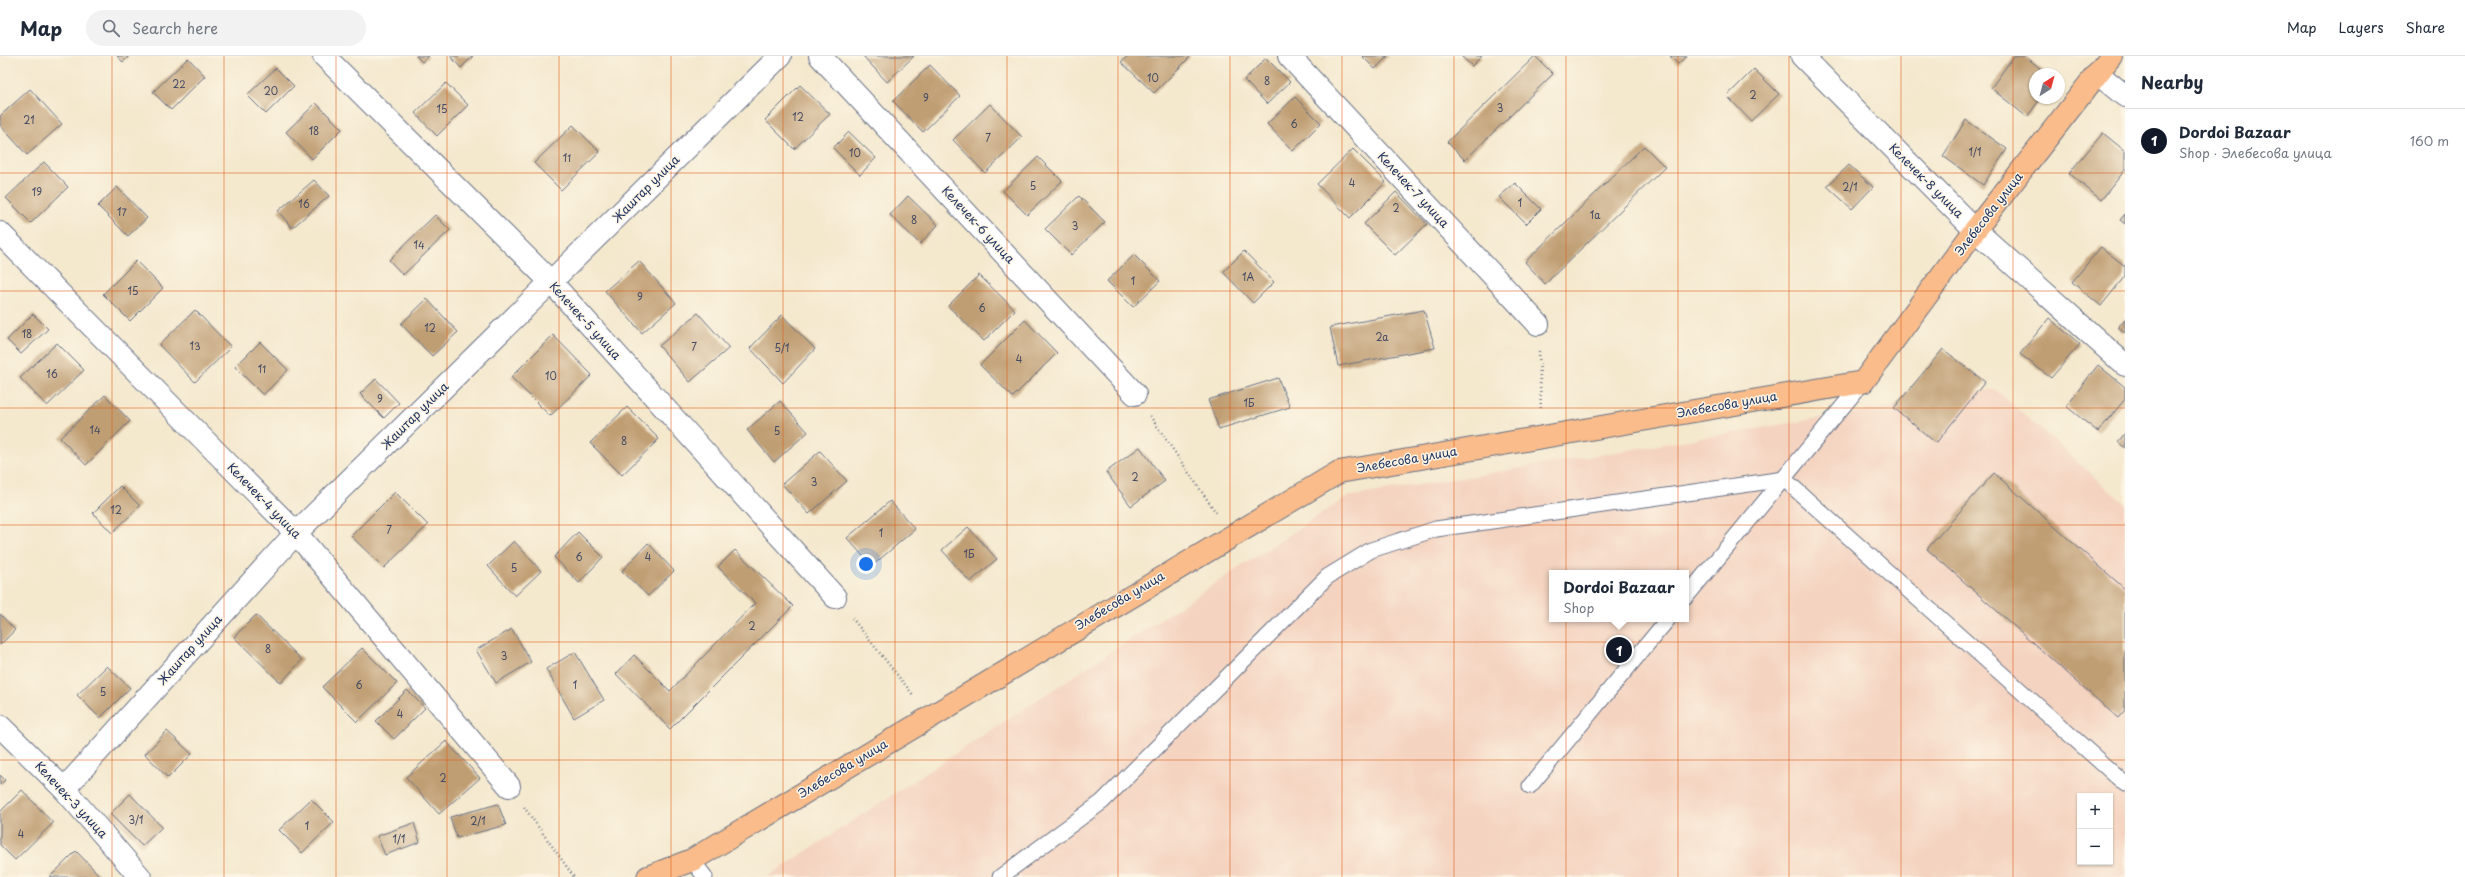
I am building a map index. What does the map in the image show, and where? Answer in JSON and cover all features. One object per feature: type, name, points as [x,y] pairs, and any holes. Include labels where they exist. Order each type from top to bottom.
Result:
[{"type":"main road","name":"Элебесова улица","points":[[648,877],[692,860],[1338,472],[1862,382],[1975,230],[2111,56]]},
{"type":"street","name":"Келечек-5 улица","points":[[324,56],[551,282],[835,597]]},
{"type":"street","name":"Жаштар улица","points":[[64,789],[296,533],[780,56]]},
{"type":"street","name":"Келечек-6 улица","points":[[820,56],[1135,394]]},
{"type":"street","name":"Келечек-7 улица","points":[[1289,56],[1538,324]]},
{"type":"street","name":"Келечек-8 улица","points":[[1802,56],[1975,230],[2125,365]]},
{"type":"street","points":[[2098,74],[2125,96]]},
{"type":"street","name":"Келечек-4 улица","points":[[0,233],[296,533],[509,786]]},
{"type":"street","name":"Келечек-3 улица","points":[[0,726],[64,789],[140,877]]},
{"type":"lane","points":[[1689,593],[1862,382]]},
{"type":"lane","points":[[1784,478],[2125,784]]},
{"type":"lane","points":[[1000,877],[1102,802],[1327,578],[1371,550],[1436,529],[1784,478]]},
{"type":"lane","points":[[1530,786],[1666,622]]},
{"type":"lane","points":[[692,860],[705,877]]},
{"type":"path","points":[[1538,324],[1542,437]]},
{"type":"path","points":[[1135,394],[1231,535]]},
{"type":"path","points":[[835,597],[930,716]]},
{"type":"path","points":[[509,786],[574,877]]},
{"type":"shaded area","points":[[1995,389],[2125,504],[2125,877],[767,877],[1347,497]]},
{"type":"building","points":[[117,56],[129,56],[123,62]]},
{"type":"building","points":[[416,56],[429,56],[422,62]]},
{"type":"building","points":[[450,56],[473,56],[461,68]]},
{"type":"building","points":[[863,56],[914,56],[887,82]]},
{"type":"building","points":[[1128,56],[1190,57],[1154,93],[1121,62]]},
{"type":"building","points":[[1362,56],[1388,56],[1375,69]]},
{"type":"building","points":[[1461,56],[1482,56],[1472,66]]},
{"type":"building","points":[[1535,56],[1553,74],[1465,160],[1447,142]]},
{"type":"building","points":[[1670,56],[1687,56],[1678,64]]},
{"type":"building","points":[[2014,56],[2025,56],[2040,68],[2029,68],[2029,104],[2037,104],[2027,117],[1991,88]]},
{"type":"building","points":[[188,58],[205,76],[171,110],[153,92]]},
{"type":"building","points":[[1266,58],[1290,82],[1267,104],[1244,80]]},
{"type":"building","points":[[930,65],[960,96],[923,132],[893,101]]},
{"type":"building","points":[[276,68],[294,86],[266,114],[247,95]]},
{"type":"building","points":[[1754,69],[1779,94],[1751,121],[1727,96]]},
{"type":"building","points":[[446,83],[468,105],[437,136],[415,113]]},
{"type":"building","points":[[800,85],[830,114],[794,149],[765,120]]},
{"type":"building","points":[[30,89],[62,124],[27,155],[0,125],[0,116]]},
{"type":"building","points":[[1295,97],[1321,123],[1293,151],[1267,124]]},
{"type":"building","points":[[316,103],[342,129],[312,159],[286,132]]},
{"type":"building","points":[[990,104],[1022,137],[985,173],[953,140]]},
{"type":"building","points":[[1966,120],[2007,149],[1983,185],[1943,156]]},
{"type":"building","points":[[573,125],[600,152],[561,190],[534,163]]},
{"type":"building","points":[[849,132],[876,158],[860,175],[833,148]]},
{"type":"building","points":[[2103,133],[2125,151],[2125,170],[2101,200],[2069,173]]},
{"type":"building","points":[[1644,146],[1665,167],[1545,284],[1525,262]]},
{"type":"building","points":[[1353,149],[1386,182],[1350,218],[1317,184]]},
{"type":"building","points":[[1038,157],[1062,181],[1027,215],[1003,191]]},
{"type":"building","points":[[44,162],[68,187],[31,223],[6,198]]},
{"type":"building","points":[[1849,165],[1873,187],[1852,209],[1827,186]]},
{"type":"building","points":[[314,180],[329,196],[292,228],[278,211]]},
{"type":"building","points":[[1515,183],[1541,209],[1526,224],[1499,197]]},
{"type":"building","points":[[117,187],[147,218],[128,236],[98,206]]},
{"type":"building","points":[[1396,192],[1427,224],[1395,255],[1364,224]]},
{"type":"building","points":[[908,196],[938,225],[920,244],[890,215]]},
{"type":"building","points":[[1079,196],[1105,222],[1071,255],[1045,229]]},
{"type":"building","points":[[2125,214],[2125,224],[2120,220]]},
{"type":"building","points":[[435,215],[450,230],[403,275],[389,260]]},
{"type":"building","points":[[2101,247],[2125,266],[2125,276],[2101,306],[2072,282]]},
{"type":"building","points":[[1244,251],[1274,282],[1253,303],[1223,272]]},
{"type":"building","points":[[1134,255],[1160,281],[1133,307],[1107,281]]},
{"type":"building","points":[[136,261],[163,288],[130,321],[103,294]]},
{"type":"building","points":[[639,261],[676,303],[642,333],[605,291]]},
{"type":"building","points":[[979,275],[1015,310],[984,341],[948,306]]},
{"type":"building","points":[[427,299],[458,332],[432,356],[401,324]]},
{"type":"building","points":[[195,310],[231,347],[195,382],[159,345]]},
{"type":"building","points":[[1424,310],[1435,348],[1338,366],[1330,327]]},
{"type":"building","points":[[698,313],[729,348],[690,382],[659,346]]},
{"type":"building","points":[[33,314],[48,329],[21,354],[7,340]]},
{"type":"building","points":[[782,315],[815,349],[783,383],[750,348]]},
{"type":"building","points":[[2049,318],[2080,344],[2051,378],[2020,354]]},
{"type":"building","points":[[2125,319],[2125,333],[2118,327]]},
{"type":"building","points":[[1025,320],[1057,353],[1013,397],[980,365]]},
{"type":"building","points":[[553,335],[592,375],[550,416],[511,377]]},
{"type":"building","points":[[260,342],[288,370],[263,395],[235,367]]},
{"type":"building","points":[[57,343],[84,370],[47,406],[20,378]]},
{"type":"building","points":[[1943,349],[1985,382],[1936,443],[1894,408]]},
{"type":"building","points":[[2098,365],[2125,387],[2125,399],[2098,432],[2066,406]]},
{"type":"building","points":[[1278,378],[1290,407],[1219,429],[1208,400]]},
{"type":"building","points":[[376,379],[399,403],[384,418],[360,394]]},
{"type":"building","points":[[105,395],[130,421],[86,465],[60,438]]},
{"type":"building","points":[[780,401],[808,432],[774,462],[747,430]]},
{"type":"building","points":[[627,407],[659,439],[622,475],[590,443]]},
{"type":"building","points":[[2125,433],[2125,448],[2118,442]]},
{"type":"building","points":[[1140,447],[1165,481],[1131,506],[1106,472]]},
{"type":"building","points":[[820,451],[847,481],[809,514],[782,484]]},
{"type":"building","points":[[1994,473],[2125,589],[2125,710],[2118,718],[1927,549]]},
{"type":"building","points":[[120,486],[140,506],[112,533],[93,513]]},
{"type":"building","points":[[395,492],[428,525],[384,568],[351,536]]},
{"type":"building","points":[[890,501],[915,529],[872,566],[847,538]]},
{"type":"building","points":[[968,527],[997,559],[970,582],[942,550]]},
{"type":"building","points":[[578,532],[603,557],[579,583],[554,557]]},
{"type":"building","points":[[514,541],[541,571],[515,596],[488,566]]},
{"type":"building","points":[[648,543],[674,571],[648,596],[622,571]]},
{"type":"building","points":[[735,550],[793,606],[670,729],[616,674],[634,655],[670,691],[755,603],[718,567]]},
{"type":"building","points":[[0,614],[15,630],[0,645]]},
{"type":"building","points":[[256,615],[302,660],[281,683],[234,637]]},
{"type":"building","points":[[512,629],[531,662],[496,683],[476,650]]},
{"type":"building","points":[[362,648],[397,683],[357,722],[322,687]]},
{"type":"building","points":[[575,652],[604,700],[574,718],[546,669]]},
{"type":"building","points":[[107,666],[130,688],[100,718],[77,695]]},
{"type":"building","points":[[407,690],[425,708],[394,739],[376,721]]},
{"type":"building","points":[[167,731],[192,754],[168,778],[145,754]]},
{"type":"building","points":[[446,741],[480,778],[439,814],[406,777]]},
{"type":"building","points":[[0,775],[5,780],[0,785]]},
{"type":"building","points":[[22,790],[53,823],[15,860],[0,845],[0,812]]},
{"type":"building","points":[[130,794],[162,827],[142,846],[110,814]]},
{"type":"building","points":[[311,799],[334,822],[302,853],[279,830]]},
{"type":"building","points":[[498,804],[506,825],[457,838],[450,817]]},
{"type":"building","points":[[414,823],[420,842],[385,855],[377,836]]},
{"type":"building","points":[[76,851],[101,877],[50,877]]},
{"type":"place","name":"Dordoi Bazaar","points":[[1619,650]]}]
